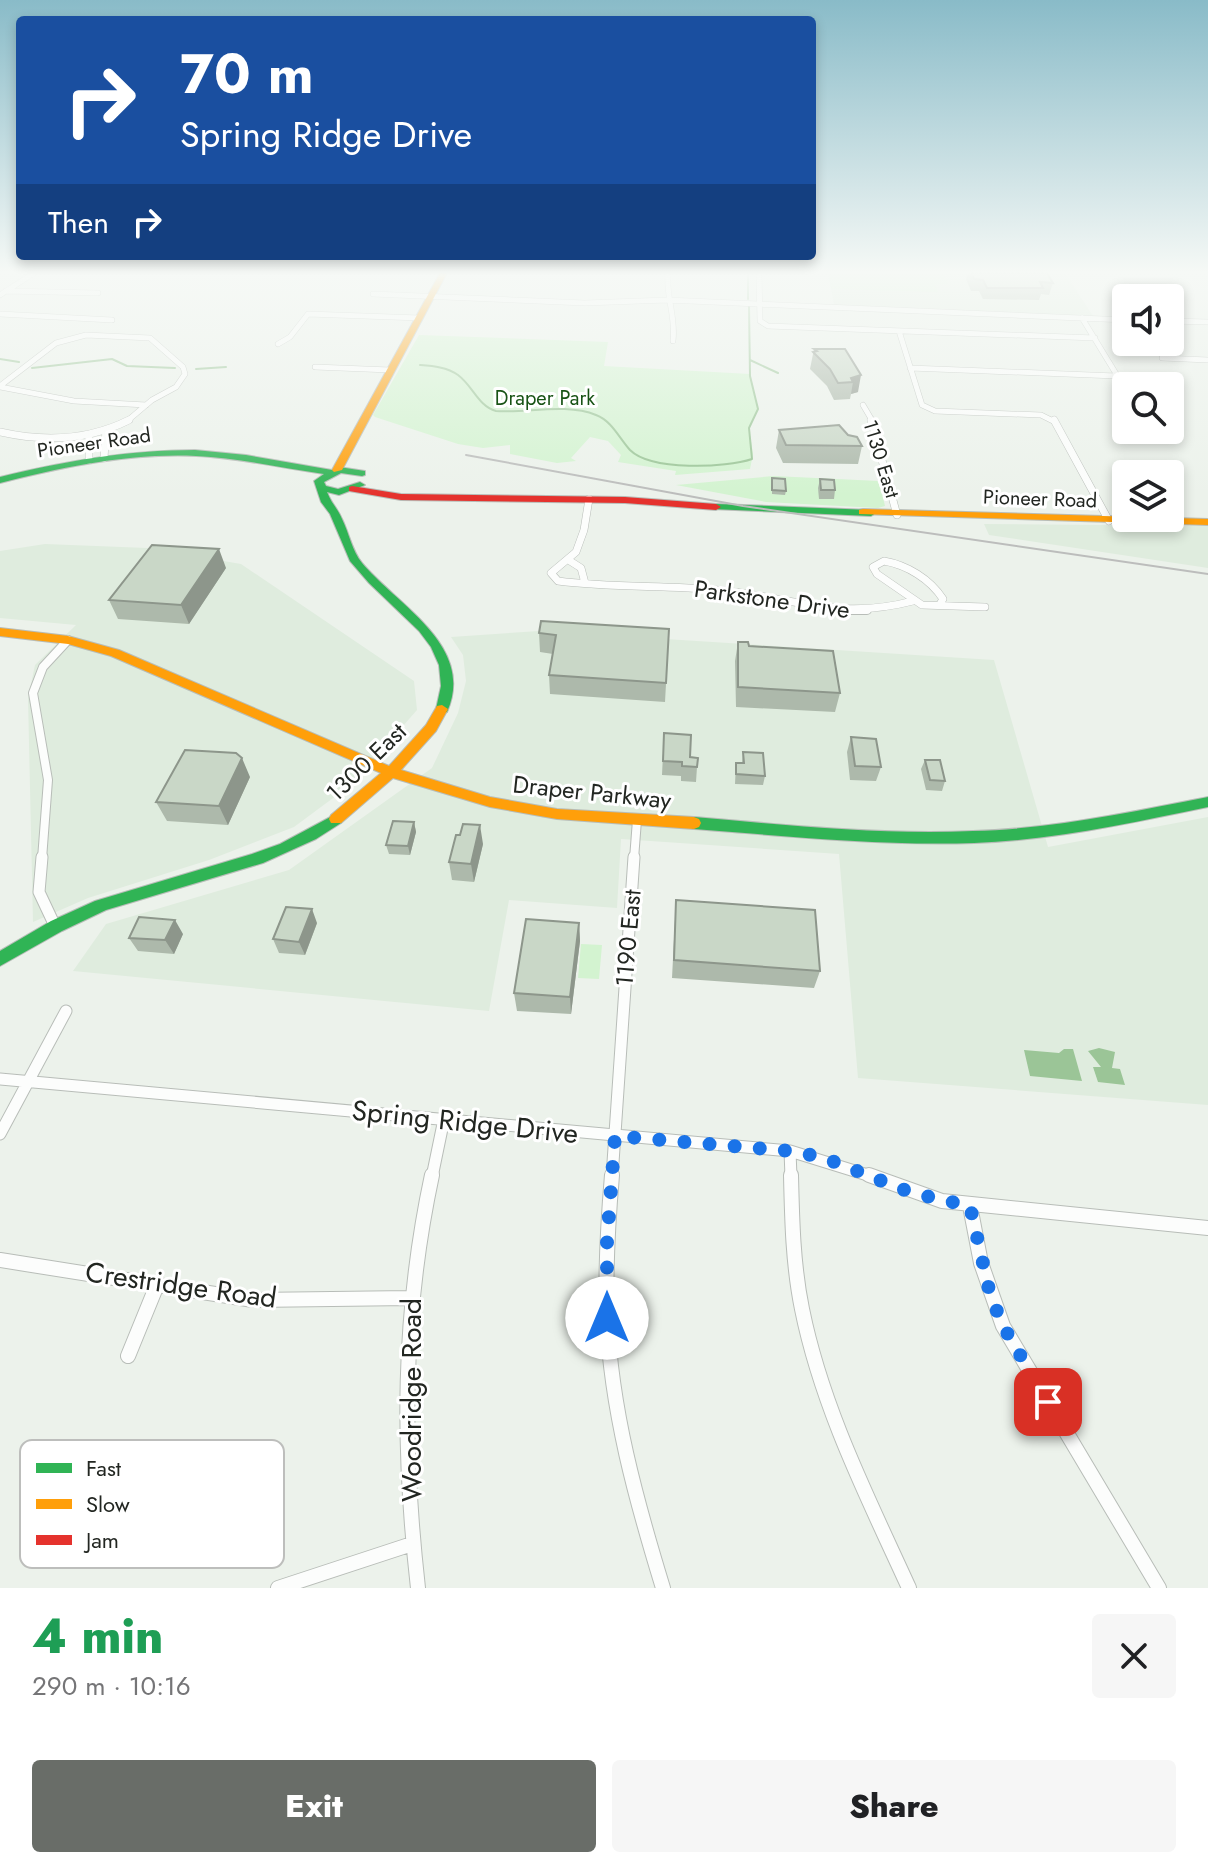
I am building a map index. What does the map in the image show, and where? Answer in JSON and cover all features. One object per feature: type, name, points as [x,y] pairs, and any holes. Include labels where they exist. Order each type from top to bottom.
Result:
[{"type":"main road","points":[[327,478],[403,347]]},
{"type":"main road","points":[[335,513],[337,503],[364,476],[350,443]]},
{"type":"main road","name":"Pioneer Road","points":[[0,480],[89,460],[198,453],[289,468],[327,478],[364,476],[381,489],[411,496]]},
{"type":"main road","name":"Pioneer Road","points":[[327,478],[330,491],[351,490],[393,497],[701,502],[897,515],[1208,522]]},
{"type":"main road","name":"1300 East","points":[[0,959],[55,926],[115,901],[253,862],[293,846],[346,814],[391,772],[445,708],[450,675],[442,651],[357,564],[342,539],[335,513],[327,504],[327,478]]},
{"type":"main road","name":"Draper Parkway","points":[[0,632],[68,640],[142,664],[391,772],[447,791],[518,809],[910,838],[976,837],[1080,828],[1208,802]]},
{"type":"street","points":[[0,387],[55,347]]},
{"type":"street","points":[[0,432],[44,437],[89,434],[130,419],[180,384],[185,374],[183,367],[162,347]]},
{"type":"street","points":[[904,347],[921,404],[927,408],[1052,417],[1058,422],[1109,521]]},
{"type":"street","points":[[1099,347],[1113,372]]},
{"type":"street","points":[[1162,358],[1208,360]]},
{"type":"street","points":[[315,367],[390,370]]},
{"type":"street","points":[[910,368],[1112,376]]},
{"type":"street","points":[[0,387],[74,401],[146,405]]},
{"type":"street","name":"1130 East","points":[[863,405],[875,426],[897,515]]},
{"type":"street","points":[[104,458],[106,430]]},
{"type":"street","points":[[89,434],[89,460]]},
{"type":"street","points":[[585,583],[581,568],[570,561],[581,540],[589,499]]},
{"type":"street","name":"Parkstone Drive","points":[[570,561],[555,567],[551,576],[558,581],[723,590],[806,608],[842,612],[887,608],[913,601],[928,606],[985,607]]},
{"type":"street","points":[[913,601],[877,574],[875,564],[890,561],[901,565],[939,592],[943,599],[940,604]]},
{"type":"street","points":[[55,926],[39,892],[48,780],[33,693],[43,667],[68,640]]},
{"type":"street","name":"1190 East","points":[[637,820],[607,1242],[607,1318],[616,1402],[632,1479],[663,1588]]},
{"type":"street","points":[[0,1134],[66,1011]]},
{"type":"street","name":"Spring Ridge Drive","points":[[0,1079],[790,1151],[844,1165],[912,1193],[970,1206],[1208,1228]]},
{"type":"street","name":"Woodridge Road","points":[[418,1588],[412,1544],[406,1376],[410,1298],[444,1119]]},
{"type":"street","points":[[790,1151],[796,1264],[813,1354],[847,1451],[909,1588]]},
{"type":"street","points":[[970,1206],[981,1263],[1003,1326],[1159,1588]]},
{"type":"street","name":"Crestridge Road","points":[[0,1260],[253,1300],[410,1298]]},
{"type":"street","points":[[128,1356],[157,1285]]},
{"type":"street","points":[[278,1588],[412,1544]]},
{"type":"shaded area","points":[[984,524],[1112,525],[1112,532],[1184,532],[1184,526],[1208,526],[1208,568],[989,535]]},
{"type":"shaded area","points":[[45,544],[147,548],[241,564],[414,681],[417,710],[352,784],[294,827],[209,860],[88,898],[33,922],[28,698],[35,665],[76,625],[0,618],[0,551]]},
{"type":"shaded area","points":[[539,631],[994,660],[1048,847],[1208,817],[1208,1105],[858,1078],[839,854],[621,839],[617,908],[509,900],[489,1011],[73,971],[106,924],[289,870],[432,768],[458,713],[466,681],[463,655],[451,637]]},
{"type":"shaded area","points":[[1099,1048],[1115,1052],[1112,1068],[1120,1069],[1125,1085],[1098,1082],[1093,1067],[1101,1067],[1088,1051]]},
{"type":"shaded area","points":[[1064,1049],[1073,1049],[1082,1081],[1030,1076],[1024,1050],[1059,1053]]},
{"type":"green space","name":"Draper Park","points":[[412,347],[607,347],[604,366],[750,374],[758,409],[749,428],[753,454],[750,469],[675,475],[676,471],[618,462],[621,455],[608,441],[590,437],[571,458],[576,461],[557,463],[510,454],[510,445],[483,448],[458,444],[373,415]]},
{"type":"green space","points":[[774,476],[879,481],[885,506],[766,502],[676,485]]},
{"type":"green space","points":[[581,944],[602,945],[599,979],[578,978]]},
{"type":"building","points":[[814,349],[845,349],[861,375],[851,378],[853,382],[838,383],[830,369],[813,352],[817,351]]},
{"type":"building","points":[[839,425],[848,435],[857,437],[862,446],[786,445],[779,430]]},
{"type":"building","points":[[772,478],[785,479],[786,491],[772,490]]},
{"type":"building","points":[[820,479],[834,480],[835,490],[821,490]]},
{"type":"building","points":[[152,545],[219,549],[181,605],[109,600]]},
{"type":"building","points":[[541,621],[669,629],[666,683],[549,675],[556,635],[539,633]]},
{"type":"building","points":[[738,642],[748,642],[749,646],[833,651],[840,693],[738,687]]},
{"type":"building","points":[[664,733],[691,735],[690,757],[698,758],[697,767],[663,761]]},
{"type":"building","points":[[851,737],[876,739],[881,767],[855,766]]},
{"type":"building","points":[[185,750],[236,753],[242,758],[219,806],[156,802]]},
{"type":"building","points":[[743,752],[763,753],[765,776],[736,774],[736,763],[744,763]]},
{"type":"building","points":[[925,760],[940,760],[945,781],[930,780]]},
{"type":"building","points":[[393,821],[414,822],[408,846],[386,845]]},
{"type":"building","points":[[463,824],[480,825],[471,864],[449,862],[456,835],[460,835]]},
{"type":"building","points":[[676,900],[815,910],[820,971],[674,960]]},
{"type":"building","points":[[286,907],[312,909],[299,942],[273,939]]},
{"type":"building","points":[[139,917],[175,920],[165,940],[129,938]]},
{"type":"building","points":[[526,919],[579,923],[570,997],[514,993]]},
{"type":"waterway","points":[[420,365],[454,372],[485,405],[496,411],[584,411],[602,418],[640,457],[654,462],[708,466],[752,459],[749,428],[758,409],[750,376],[750,347]]},
{"type":"waterway","points":[[0,359],[19,362]]},
{"type":"waterway","points":[[32,368],[112,359],[127,366],[175,368]]},
{"type":"waterway","points":[[750,360],[778,373]]},
{"type":"waterway","points":[[196,369],[226,367]]},
{"type":"tram line","points":[[466,455],[743,506],[1208,574]]},
{"type":"traffic: fast","points":[[0,480],[97,460],[170,453],[229,456],[330,472]]},
{"type":"traffic: fast","points":[[362,473],[339,470],[319,481],[324,499],[335,514],[358,565],[407,612],[436,646],[445,665],[448,686],[442,709]]},
{"type":"traffic: fast","points":[[322,488],[339,492],[360,485]]},
{"type":"traffic: fast","points":[[716,507],[871,513]]},
{"type":"traffic: fast","points":[[694,823],[869,836],[974,837],[1062,829],[1208,802]]},
{"type":"traffic: fast","points":[[0,959],[86,912],[258,859],[311,835],[336,819]]},
{"type":"traffic: slow","points":[[337,470],[404,347]]},
{"type":"traffic: slow","points":[[863,512],[1208,522]]},
{"type":"traffic: slow","points":[[0,632],[68,640],[115,653],[391,772],[431,728],[442,709]]},
{"type":"traffic: slow","points":[[336,819],[391,772],[490,802],[557,814],[694,823]]},
{"type":"traffic: jam","points":[[352,489],[401,497],[625,500],[716,507]]},
{"type":"route","points":[[607,1318],[607,1242],[615,1136],[790,1151],[822,1157],[912,1193],[970,1206],[990,1294],[1003,1326],[1048,1402]]}]
